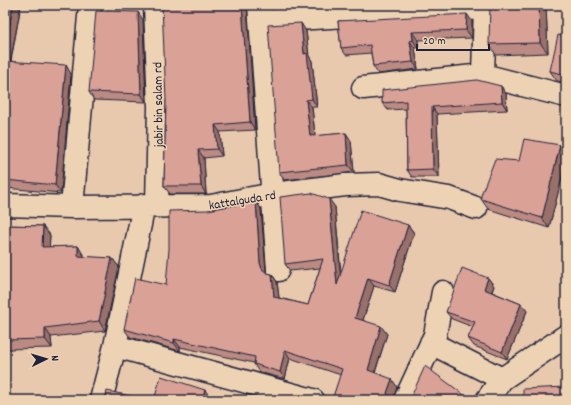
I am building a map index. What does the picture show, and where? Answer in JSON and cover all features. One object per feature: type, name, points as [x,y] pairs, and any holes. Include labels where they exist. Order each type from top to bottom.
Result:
[{"type":"street","points":[[72,207],[90,5]]},
{"type":"street","name":"jabir bin salam rd","points":[[101,400],[150,205],[159,107],[155,5]]},
{"type":"street","points":[[278,270],[260,13],[436,10],[485,6],[483,75]]},
{"type":"street","points":[[364,88],[483,75],[566,96]]},
{"type":"street","name":"kattalguda rd","points":[[5,205],[72,207],[150,205],[211,206],[273,194],[345,185],[379,184],[400,190],[449,198],[476,208]]},
{"type":"street","points":[[405,400],[434,335],[443,292]]},
{"type":"street","points":[[487,400],[502,379],[566,336]]},
{"type":"street","points":[[430,343],[502,379]]},
{"type":"street","points":[[115,346],[312,400]]},
{"type":"building","points":[[5,5],[13,5],[5,52]]},
{"type":"building","points":[[162,5],[242,5],[250,122],[215,125],[217,149],[198,150],[201,186],[164,186],[166,100]]},
{"type":"building","points":[[490,5],[539,5],[540,43],[489,44]]},
{"type":"building","points":[[96,11],[138,12],[141,94],[89,92]]},
{"type":"building","points":[[467,14],[466,30],[412,32],[413,40],[410,41],[413,62],[373,66],[370,45],[341,48],[338,21]]},
{"type":"building","points":[[301,23],[304,54],[307,53],[312,99],[306,100],[310,136],[346,133],[348,165],[279,172],[268,25]]},
{"type":"building","points":[[558,35],[566,37],[566,77],[562,74],[550,71]]},
{"type":"building","points":[[5,61],[66,65],[55,185],[5,180]]},
{"type":"building","points":[[477,80],[501,86],[502,102],[432,107],[433,169],[407,170],[406,101],[382,103],[382,90]]},
{"type":"building","points":[[524,139],[560,145],[542,218],[481,199],[481,195],[495,159],[519,161]]},
{"type":"building","points":[[311,193],[329,199],[337,285],[361,210],[408,225],[389,285],[368,278],[355,318],[381,326],[368,370],[392,379],[387,393],[390,400],[332,400],[342,369],[285,350],[280,372],[254,364],[255,357],[174,339],[174,343],[124,329],[135,278],[166,285],[169,249],[169,211],[208,210],[256,201],[260,263],[262,269],[267,273],[272,274],[274,297],[308,305],[323,259],[285,264],[280,197]]},
{"type":"building","points":[[5,225],[43,226],[42,247],[78,246],[78,256],[112,258],[99,321],[45,328],[45,339],[5,340]]},
{"type":"building","points":[[462,268],[488,278],[484,289],[521,304],[502,352],[468,338],[475,322],[446,312]]},
{"type":"building","points":[[425,366],[471,400],[409,400]]},
{"type":"building","points":[[161,376],[205,390],[202,400],[154,400]]},
{"type":"building","points":[[566,387],[566,400],[523,400],[523,389]]},
{"type":"building","points":[[107,391],[150,400],[105,400]]}]
